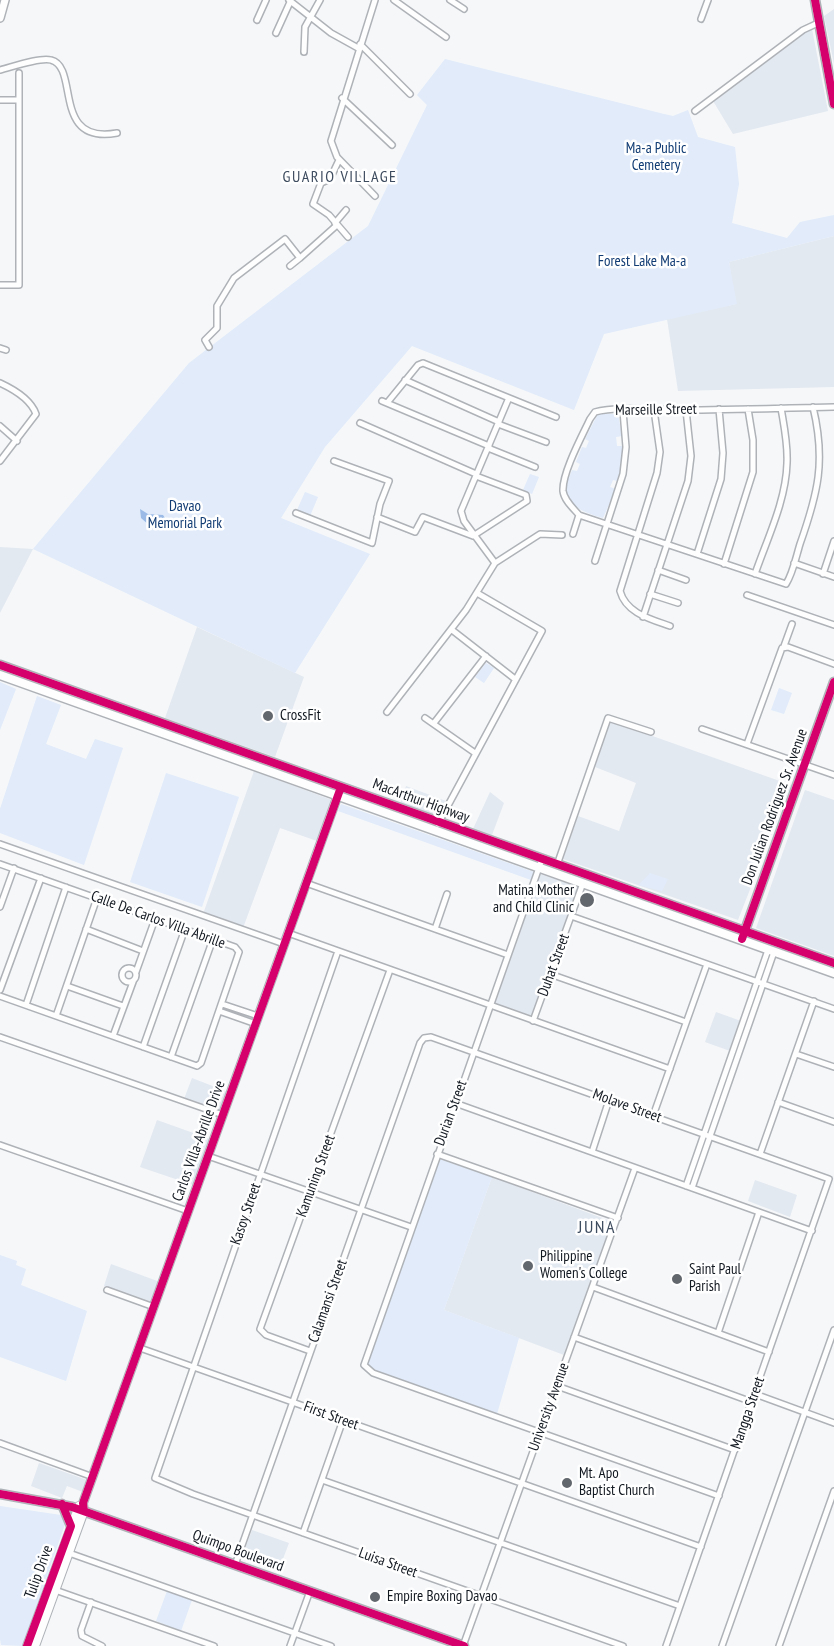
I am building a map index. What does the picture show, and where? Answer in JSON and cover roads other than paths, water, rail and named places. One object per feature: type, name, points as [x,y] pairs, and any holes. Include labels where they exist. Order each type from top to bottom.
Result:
[{"type":"main road","points":[[815,0],[834,104]]},
{"type":"main road","name":"MacArthur Highway","points":[[0,665],[95,704],[743,936],[834,963]]},
{"type":"main road","name":"MacArthur Highway","points":[[0,675],[95,704]]},
{"type":"main road","name":"Don Julian Rodriguez Sr. Avenue","points":[[743,936],[834,682]]},
{"type":"main road","name":"Carlos Villa-Abrille Drive","points":[[81,1507],[339,791]]},
{"type":"main road","name":"MacArthur Highway","points":[[540,863],[557,865],[584,879]]},
{"type":"main road","name":"MacArthur Highway","points":[[743,936],[771,951],[834,973]]},
{"type":"main road","name":"Quimpo Boulevard","points":[[0,1494],[81,1507],[235,1565],[464,1646]]},
{"type":"main road","points":[[62,1503],[71,1526]]},
{"type":"main road","name":"Tulip Drive","points":[[27,1646],[71,1526],[81,1507]]},
{"type":"main road","name":"Tulip Drive","points":[[35,1646],[69,1553],[81,1507]]},
{"type":"street","points":[[0,18],[5,0]]},
{"type":"street","points":[[257,20],[266,0]]},
{"type":"street","points":[[276,33],[290,0],[310,16],[359,46],[410,94]]},
{"type":"street","points":[[304,52],[305,27],[320,0]]},
{"type":"street","points":[[375,0],[342,98],[331,141],[339,160],[375,196]]},
{"type":"street","points":[[394,0],[446,37]]},
{"type":"street","points":[[450,0],[464,9]]},
{"type":"street","points":[[701,19],[708,0]]},
{"type":"street","points":[[695,111],[803,30],[818,22]]},
{"type":"street","points":[[0,70],[47,59],[56,62],[61,69],[73,113],[80,125],[93,132],[117,133]]},
{"type":"street","points":[[0,285],[19,285],[19,73]]},
{"type":"street","points":[[342,98],[392,145]]},
{"type":"street","points":[[0,100],[19,100]]},
{"type":"street","points":[[339,160],[330,179],[321,183],[313,204],[348,237]]},
{"type":"street","points":[[290,266],[336,224],[346,210]]},
{"type":"street","points":[[209,347],[205,340],[217,328],[219,302],[240,271],[285,239],[300,258]]},
{"type":"street","points":[[535,467],[385,402],[421,363],[508,400],[556,417]]},
{"type":"street","points":[[405,380],[498,423],[546,442]]},
{"type":"street","points":[[0,383],[13,390],[36,411],[34,420],[0,461]]},
{"type":"street","points":[[495,563],[464,521],[461,511],[508,400]]},
{"type":"street","points":[[573,534],[579,514],[786,584],[814,504],[821,474],[822,455],[813,407]]},
{"type":"street","name":"Marseille Street","points":[[579,514],[563,492],[580,439],[595,412],[834,407]]},
{"type":"street","points":[[755,574],[779,505],[786,475],[787,445],[781,408]]},
{"type":"street","points":[[697,554],[721,479],[723,453],[719,409]]},
{"type":"street","points":[[724,564],[753,472],[753,440],[748,409]]},
{"type":"street","points":[[654,410],[660,452],[657,473],[621,594],[634,612],[670,626]]},
{"type":"street","points":[[643,617],[690,467],[691,441],[686,410]]},
{"type":"street","points":[[595,561],[625,465],[623,411]]},
{"type":"street","points":[[360,423],[528,498],[524,504],[475,535]]},
{"type":"street","points":[[0,426],[17,441]]},
{"type":"street","points":[[296,513],[370,544],[389,481],[334,461]]},
{"type":"street","points":[[377,517],[415,532],[423,518],[475,535]]},
{"type":"street","points":[[387,712],[452,630],[495,563],[540,534],[562,535]]},
{"type":"street","points":[[824,574],[834,541]]},
{"type":"street","points":[[794,563],[834,577]]},
{"type":"street","points":[[658,570],[686,580]]},
{"type":"street","points":[[438,826],[542,631],[477,593]]},
{"type":"street","points":[[651,594],[678,603]]},
{"type":"street","points":[[747,595],[834,625]]},
{"type":"street","points":[[747,744],[792,624]]},
{"type":"street","points":[[452,630],[515,679]]},
{"type":"street","points":[[783,647],[834,664]]},
{"type":"street","points":[[434,723],[486,656]]},
{"type":"street","points":[[425,718],[475,753]]},
{"type":"street","points":[[557,865],[608,718],[651,732]]},
{"type":"street","points":[[702,729],[834,775]]},
{"type":"street","points":[[0,844],[284,944]]},
{"type":"street","name":"Durian Street","points":[[540,863],[364,1360],[365,1368],[540,1434]]},
{"type":"street","name":"Calle De Carlos Villa Abrille","points":[[0,864],[239,950],[200,1065],[195,1066],[0,996]]},
{"type":"street","points":[[0,907],[14,868]]},
{"type":"street","points":[[0,990],[41,878]]},
{"type":"street","name":"Duhat Street","points":[[533,1021],[584,879]]},
{"type":"street","points":[[306,883],[508,955]]},
{"type":"street","points":[[26,1005],[66,887]]},
{"type":"street","points":[[435,929],[447,894]]},
{"type":"street","points":[[56,1016],[97,898]]},
{"type":"street","points":[[571,916],[834,1009]]},
{"type":"street","points":[[113,1036],[156,919]]},
{"type":"street","points":[[86,929],[143,951]]},
{"type":"street","points":[[144,1047],[185,929]]},
{"type":"street","points":[[288,933],[670,1069]]},
{"type":"street","points":[[171,1057],[213,939]]},
{"type":"street","name":"Kasoy Street","points":[[155,1478],[338,951]]},
{"type":"street","points":[[689,1187],[771,951]]},
{"type":"street","points":[[653,1116],[707,964]]},
{"type":"street","points":[[132,982],[124,981],[123,972],[128,968],[136,972]]},
{"type":"street","name":"Kamuning Street","points":[[310,1351],[266,1335],[260,1329],[390,970]]},
{"type":"street","points":[[550,974],[686,1022]]},
{"type":"street","points":[[67,986],[123,1006]]},
{"type":"street","points":[[760,1154],[814,1001]]},
{"type":"street","points":[[222,1004],[242,1011],[257,1020]]},
{"type":"street","points":[[219,1011],[239,1018],[257,1020]]},
{"type":"street","points":[[239,1018],[242,1011]]},
{"type":"street","points":[[0,1037],[223,1115]]},
{"type":"street","name":"Molave Street","points":[[424,1038],[431,1037],[829,1179]]},
{"type":"street","name":"Calamansi Street","points":[[235,1565],[424,1038]]},
{"type":"street","points":[[796,1054],[834,1067]]},
{"type":"street","points":[[592,1152],[609,1100]]},
{"type":"street","points":[[778,1102],[834,1122]]},
{"type":"street","points":[[455,1103],[812,1231]]},
{"type":"street","points":[[0,1145],[188,1211]]},
{"type":"street","points":[[437,1154],[618,1218]]},
{"type":"street","points":[[208,1156],[411,1227]]},
{"type":"street","name":"University Avenue","points":[[464,1646],[635,1168]]},
{"type":"street","name":"Mangga Street","points":[[666,1646],[829,1179]]},
{"type":"street","points":[[718,1333],[759,1212]]},
{"type":"street","points":[[593,1287],[770,1352]]},
{"type":"street","points":[[107,1290],[154,1307]]},
{"type":"street","points":[[722,1646],[834,1330]]},
{"type":"street","points":[[574,1337],[752,1402]]},
{"type":"street","name":"First Street","points":[[140,1347],[701,1547]]},
{"type":"street","points":[[557,1386],[735,1450]]},
{"type":"street","points":[[755,1394],[834,1422]]},
{"type":"street","points":[[303,1533],[343,1420]]},
{"type":"street","points":[[540,1434],[719,1496]]},
{"type":"street","points":[[0,1443],[93,1476]]},
{"type":"street","name":"Luisa Street","points":[[155,1478],[252,1515],[623,1646]]},
{"type":"street","points":[[322,1480],[680,1606]]},
{"type":"street","points":[[779,1646],[834,1491]]},
{"type":"street","points":[[69,1553],[331,1646]]},
{"type":"street","points":[[55,1590],[214,1646]]},
{"type":"street","points":[[290,1646],[310,1591]]},
{"type":"street","points":[[92,1602],[81,1630],[82,1636],[102,1646]]},
{"type":"water","points":[[140,509],[148,514],[163,515],[165,518],[149,525],[141,518]]},
{"type":"place","name":"CrossFit","points":[[268,716]]},
{"type":"place","name":"Matina Mother and Child Clinic","points":[[587,900]]},
{"type":"place","name":"Philippine Women's College","points":[[528,1266]]},
{"type":"place","name":"Saint Paul Parish","points":[[677,1279]]},
{"type":"place","name":"Mt. Apo Baptist Church","points":[[567,1483]]},
{"type":"place","name":"Empire Boxing Davao","points":[[375,1597]]},
{"type":"district","name":"GUARIO VILLAGE","points":[[340,177]]},
{"type":"district","name":"JUNA","points":[[597,1228]]},
{"type":"park label","name":"Ma-a Public Cemetery","points":[[656,158]]},
{"type":"park label","name":"Forest Lake Ma-a","points":[[642,262]]},
{"type":"park label","name":"Davao Memorial Park","points":[[185,516]]}]
